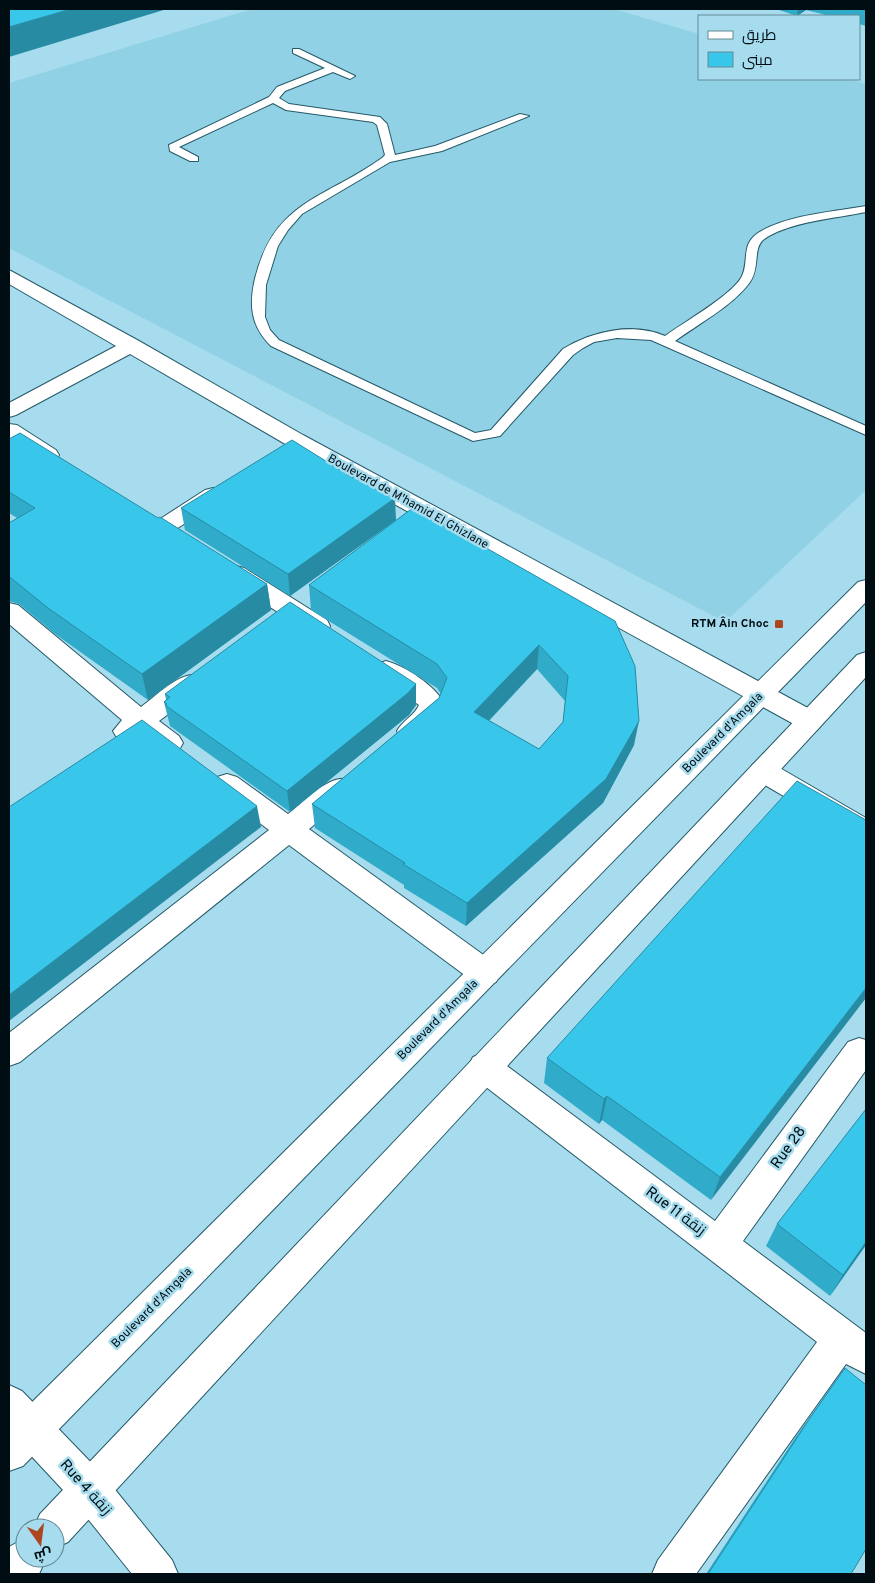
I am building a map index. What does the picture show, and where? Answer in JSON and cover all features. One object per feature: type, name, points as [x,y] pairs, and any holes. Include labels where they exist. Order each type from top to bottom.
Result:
[{"type":"street","name":"Boulevard de M'hamid El Ghizlane","points":[[9,276],[132,345],[287,445],[426,511],[810,721]]},
{"type":"street","points":[[9,410],[132,345]]},
{"type":"street","points":[[9,430],[65,466]]},
{"type":"street","points":[[187,543],[154,523],[229,484]]},
{"type":"street","points":[[402,529],[426,511]]},
{"type":"street","points":[[219,563],[300,603],[340,640]]},
{"type":"street","name":"Boulevard d'Amgala","points":[[16,1429],[485,972],[866,588]]},
{"type":"street","points":[[268,627],[300,603]]},
{"type":"street","points":[[11,615],[140,721],[485,972]]},
{"type":"street","points":[[364,656],[427,697],[432,704],[429,714],[388,748]]},
{"type":"street","points":[[63,1518],[866,660]]},
{"type":"street","points":[[108,744],[212,668]]},
{"type":"street","points":[[9,1052],[290,830],[366,767]]},
{"type":"street","points":[[763,771],[866,831]]},
{"type":"street","name":"Rue 28","points":[[719,1245],[863,1054]]},
{"type":"street","name":"Rue 11 زنقة","points":[[484,1068],[854,1347]]},
{"type":"street","points":[[672,1574],[854,1347]]},
{"type":"street","name":"Rue 4 زنقة","points":[[16,1429],[90,1490],[158,1574]]},
{"type":"lane","points":[[296,51],[350,76]]},
{"type":"lane","points":[[194,159],[174,149],[174,145],[274,99],[275,94],[281,89],[333,68]]},
{"type":"lane","points":[[274,99],[286,107],[376,119],[382,124],[390,151],[389,159]]},
{"type":"lane","points":[[524,116],[438,149],[389,159],[380,166],[308,204],[280,231],[266,261],[257,298],[258,320],[261,329],[275,343],[466,436],[480,438],[495,434],[568,352],[590,339],[629,334],[653,336],[866,431]]},
{"type":"lane","points":[[665,342],[736,291],[745,281],[750,271],[752,245],[762,234],[780,227],[866,209]]},
{"type":"shaded area","points":[[252,9],[614,9],[698,34],[698,80],[852,80],[866,84],[866,490],[725,622],[9,248],[9,83]]},
{"type":"building","points":[[9,9],[71,9],[9,27]]},
{"type":"building","points":[[20,433],[267,584],[142,674],[48,608],[9,577],[9,523],[35,508],[9,492],[9,439]]},
{"type":"building","points":[[292,440],[353,478],[357,476],[395,498],[288,574],[181,508]]},
{"type":"building","points":[[414,507],[615,621],[635,666],[639,721],[606,779],[467,903],[403,864],[405,863],[312,804],[439,698],[447,678],[437,664],[309,585]],"holes":[[[539,645],[568,676],[563,722],[539,749],[474,712]]]},
{"type":"building","points":[[290,602],[416,684],[408,693],[287,791],[165,705],[167,704],[164,702],[170,697],[165,694]]},
{"type":"building","points":[[142,720],[257,806],[9,995],[9,807]]},
{"type":"building","points":[[797,781],[866,820],[866,988],[720,1177],[607,1096],[604,1099],[547,1058]]},
{"type":"building","points":[[866,1109],[866,1242],[843,1275],[777,1224]]},
{"type":"building","points":[[845,1368],[866,1385],[866,1549],[851,1574],[708,1574],[810,1418]]},
{"type":"place","name":"RTM Âin Choc","points":[[779,624]]}]
